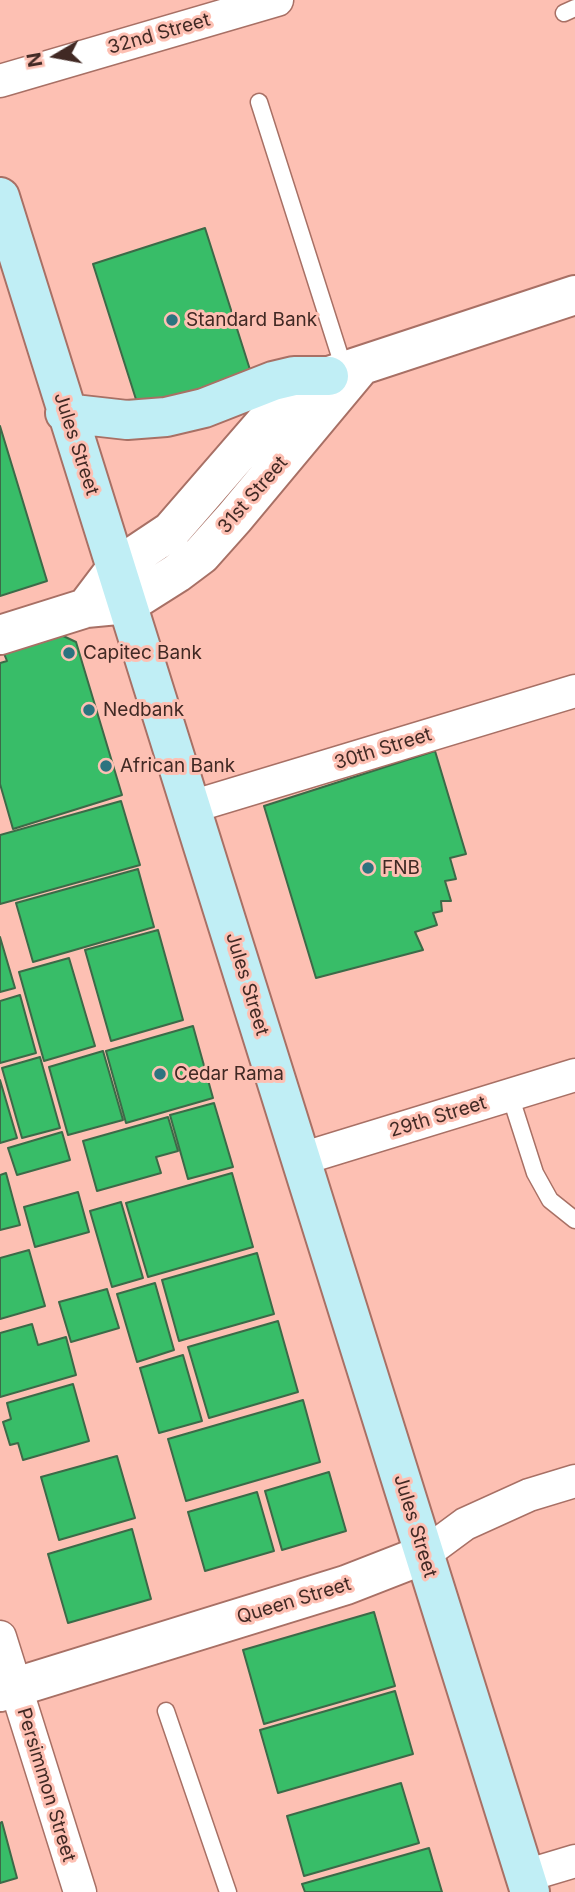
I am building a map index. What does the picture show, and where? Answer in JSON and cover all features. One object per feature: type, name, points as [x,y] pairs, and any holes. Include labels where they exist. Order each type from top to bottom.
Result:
[{"type":"main road","name":"Jules Street","points":[[0,197],[65,413],[117,567],[528,1884]]},
{"type":"main road","points":[[65,413],[127,420],[166,417],[204,408],[293,376],[344,372]]},
{"type":"street","name":"32nd Street","points":[[0,81],[277,0]]},
{"type":"street","name":"31st Street","points":[[86,608],[117,567],[171,531],[275,411],[301,391],[344,372],[575,295]]},
{"type":"street","name":"31st Street","points":[[128,604],[201,555],[344,372]]},
{"type":"street","points":[[0,635],[86,608],[128,604]]},
{"type":"street","name":"30th Street","points":[[191,807],[575,691]]},
{"type":"street","name":"29th Street","points":[[301,1159],[575,1075]]},
{"type":"street","name":"Queen Street","points":[[8,1689],[346,1585],[424,1555],[475,1519],[529,1495],[575,1481]]},
{"type":"street","name":"Persimmon Street","points":[[0,1637],[8,1689],[80,1892]]},
{"type":"street","points":[[528,1884],[575,1861]]},
{"type":"lane","points":[[259,102],[344,372]]},
{"type":"lane","points":[[510,1095],[535,1173],[550,1200],[575,1220]]},
{"type":"lane","points":[[166,1711],[228,1892]]},
{"type":"building","name":"Standard Bank","points":[[205,228],[252,376],[140,412],[93,264]]},
{"type":"building","points":[[0,426],[47,581],[0,596]]},
{"type":"building","points":[[59,634],[76,642],[122,795],[13,829],[0,784],[0,663],[7,661],[3,651]]},
{"type":"building","name":"FNB","points":[[435,751],[466,854],[450,858],[456,879],[445,881],[451,901],[441,901],[442,911],[433,913],[437,925],[415,932],[423,950],[316,978],[264,806]]},
{"type":"building","points":[[121,801],[140,865],[0,904],[0,835]]},
{"type":"building","points":[[138,869],[154,927],[33,962],[16,903]]},
{"type":"building","points":[[158,930],[183,1020],[111,1041],[85,950]]},
{"type":"building","points":[[0,937],[15,988],[0,992]]},
{"type":"building","points":[[69,958],[95,1046],[44,1061],[19,972]]},
{"type":"building","points":[[20,995],[36,1053],[0,1063],[0,1001]]},
{"type":"building","name":"Cedar Rama","points":[[193,1026],[213,1098],[126,1123],[106,1051]]},
{"type":"building","points":[[103,1051],[123,1120],[68,1135],[49,1067]]},
{"type":"building","points":[[40,1057],[60,1128],[22,1138],[2,1068]]},
{"type":"building","points":[[0,1080],[17,1138],[0,1143]]},
{"type":"building","points":[[214,1103],[233,1167],[188,1179],[170,1115]]},
{"type":"building","points":[[168,1117],[178,1151],[156,1157],[161,1173],[97,1191],[83,1141]]},
{"type":"building","points":[[62,1132],[70,1160],[17,1175],[8,1148]]},
{"type":"building","points":[[6,1173],[20,1225],[0,1230],[0,1175]]},
{"type":"building","points":[[232,1173],[253,1247],[148,1277],[126,1203]]},
{"type":"building","points":[[78,1192],[89,1232],[35,1247],[24,1207]]},
{"type":"building","points":[[121,1202],[143,1278],[112,1287],[90,1211]]},
{"type":"building","points":[[29,1250],[45,1306],[0,1319],[0,1258]]},
{"type":"building","points":[[257,1253],[274,1314],[179,1341],[162,1280]]},
{"type":"building","points":[[155,1283],[174,1350],[137,1362],[117,1294]]},
{"type":"building","points":[[107,1289],[119,1328],[71,1342],[59,1302]]},
{"type":"building","points":[[278,1321],[298,1392],[209,1418],[188,1347]]},
{"type":"building","points":[[32,1324],[38,1345],[66,1337],[76,1375],[0,1397],[0,1333]]},
{"type":"building","points":[[183,1355],[202,1421],[159,1433],[140,1368]]},
{"type":"building","points":[[73,1384],[89,1441],[23,1460],[18,1443],[10,1445],[3,1422],[11,1419],[7,1403]]},
{"type":"building","points":[[303,1400],[320,1462],[186,1501],[168,1439]]},
{"type":"building","points":[[117,1456],[135,1518],[59,1540],[41,1477]]},
{"type":"building","points":[[329,1472],[346,1531],[282,1550],[265,1491]]},
{"type":"building","points":[[257,1492],[274,1551],[205,1571],[188,1512]]},
{"type":"building","points":[[132,1529],[151,1599],[68,1623],[48,1554]]},
{"type":"building","points":[[374,1612],[395,1686],[264,1724],[243,1650]]},
{"type":"building","points":[[395,1691],[413,1754],[278,1793],[260,1730]]},
{"type":"building","points":[[401,1783],[419,1843],[304,1876],[287,1816]]},
{"type":"building","points":[[2,1822],[17,1878],[0,1883],[0,1823]]},
{"type":"building","points":[[429,1848],[442,1892],[305,1892],[302,1884]]},
{"type":"place","name":"Standard Bank","points":[[172,320]]},
{"type":"place","name":"Capitec Bank","points":[[69,653]]},
{"type":"place","name":"Nedbank","points":[[89,710]]},
{"type":"place","name":"African Bank","points":[[106,766]]},
{"type":"place","name":"FNB","points":[[368,868]]},
{"type":"place","name":"Cedar Rama","points":[[160,1074]]}]
